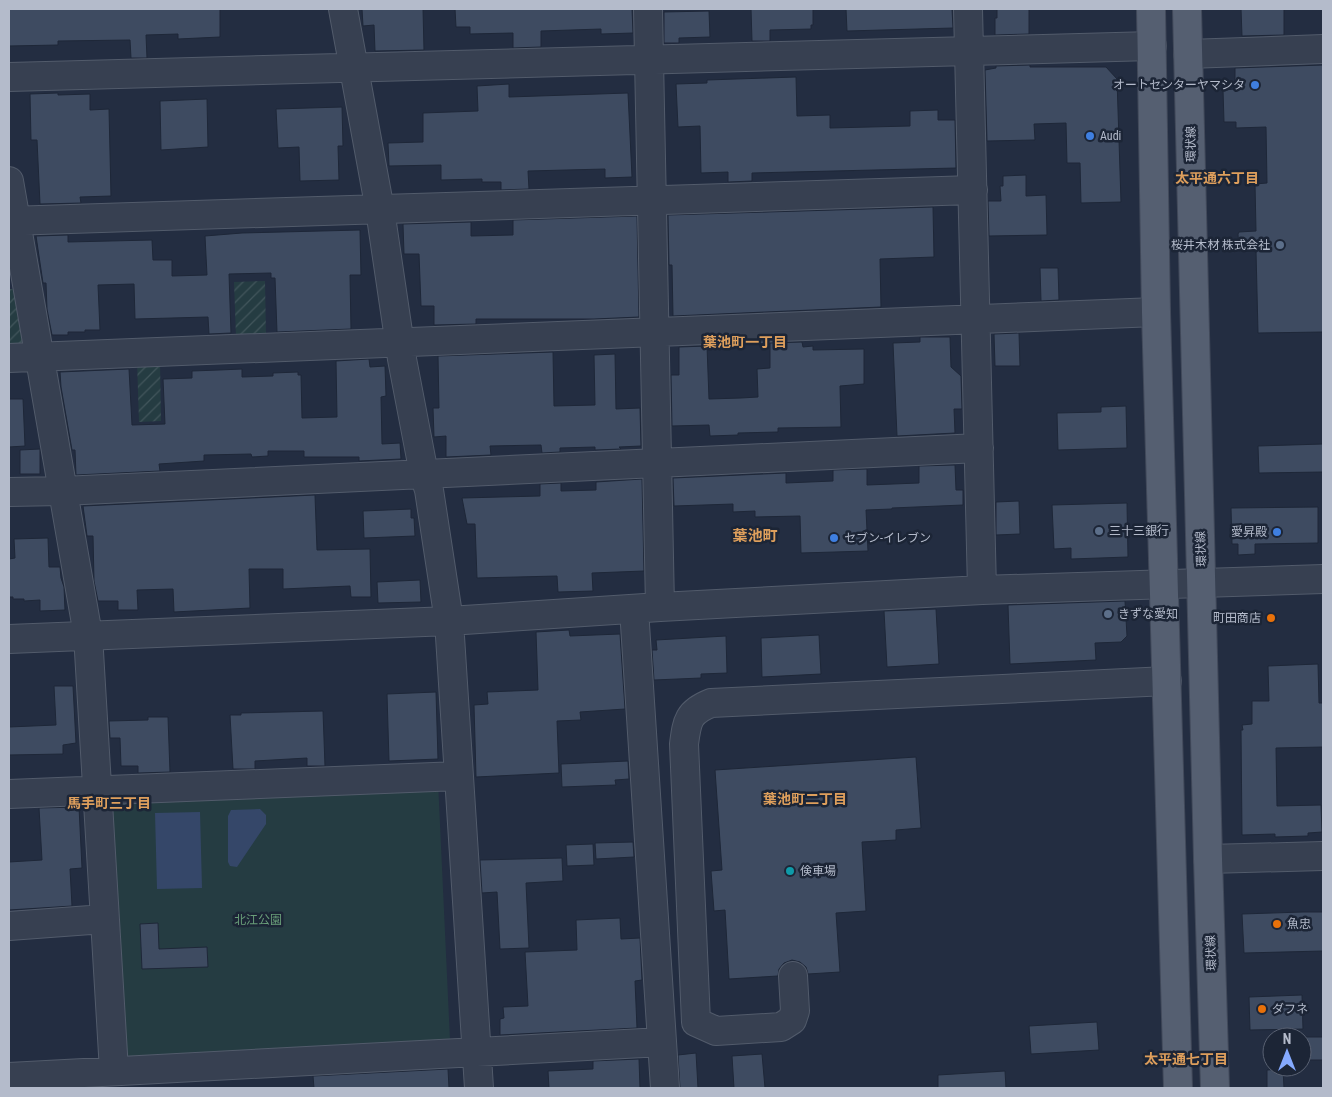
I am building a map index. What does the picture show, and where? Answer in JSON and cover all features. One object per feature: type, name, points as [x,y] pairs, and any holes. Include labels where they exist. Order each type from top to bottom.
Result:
[{"type":"main road","points":[[1151,9],[1156,312],[1178,1088]]},
{"type":"main road","name":"環状線","points":[[1187,9],[1215,1088]]},
{"type":"street","points":[[343,9],[380,210],[400,342],[424,474],[429,490],[449,621],[479,1088]]},
{"type":"street","points":[[648,9],[657,463],[647,608],[665,1088]]},
{"type":"street","points":[[968,9],[982,590]]},
{"type":"street","points":[[9,77],[1152,46]]},
{"type":"street","points":[[1188,54],[1323,49]]},
{"type":"street","points":[[9,181],[12,221],[88,635],[114,1070]]},
{"type":"street","points":[[12,221],[973,190]]},
{"type":"street","points":[[9,358],[1156,312]]},
{"type":"street","points":[[9,492],[979,448]]},
{"type":"street","points":[[9,638],[449,621],[982,590],[1323,579]]},
{"type":"street","points":[[793,976],[795,1011],[792,1020],[781,1027],[716,1031],[696,1022],[684,744],[686,723],[697,708],[710,703],[1167,680]]},
{"type":"street","points":[[9,794],[459,776]]},
{"type":"street","points":[[1208,859],[1323,856]]},
{"type":"street","points":[[9,926],[104,919]]},
{"type":"street","points":[[9,1077],[662,1042]]},
{"type":"green space","points":[[265,281],[266,336],[236,337],[234,282]]},
{"type":"green space","points":[[9,289],[16,289],[25,342],[20,348],[9,348]]},
{"type":"green space","points":[[137,361],[160,361],[161,421],[139,422]]},
{"type":"green space","name":"北江公園","points":[[438,781],[450,1040],[130,1058],[127,1055],[110,797]]},
{"type":"water","points":[[260,809],[266,815],[266,824],[237,867],[230,866],[228,862],[228,816],[231,810]]},
{"type":"water","points":[[200,812],[202,888],[157,889],[155,813]]},
{"type":"building","points":[[9,9],[220,9],[220,37],[178,39],[178,34],[146,35],[147,58],[131,58],[130,40],[58,41],[58,45],[9,46]]},
{"type":"building","points":[[362,9],[423,9],[424,50],[375,51],[374,25],[363,26]]},
{"type":"building","points":[[455,9],[632,9],[633,33],[601,34],[601,29],[541,31],[541,47],[513,48],[513,33],[470,34],[470,27],[456,27]]},
{"type":"building","points":[[751,9],[813,9],[813,25],[811,25],[811,29],[770,30],[770,41],[752,41]]},
{"type":"building","points":[[846,9],[952,9],[953,28],[847,31]]},
{"type":"building","points":[[997,9],[1029,9],[1029,34],[995,35]]},
{"type":"building","points":[[1241,9],[1284,9],[1284,35],[1242,36]]},
{"type":"building","points":[[709,11],[710,37],[679,38],[679,43],[664,43],[664,12]]},
{"type":"building","points":[[1030,65],[1030,67],[1106,67],[1117,79],[1121,202],[1081,203],[1080,163],[1067,163],[1066,123],[1034,124],[1035,140],[987,141],[985,70],[996,68],[996,66]]},
{"type":"building","points":[[1323,65],[1323,332],[1258,333],[1256,251],[1239,251],[1238,234],[1239,232],[1256,231],[1255,184],[1267,183],[1266,127],[1236,128],[1236,122],[1224,122],[1223,90],[1235,89],[1235,68]]},
{"type":"building","points":[[796,77],[797,116],[830,115],[830,128],[910,126],[910,111],[938,110],[938,120],[955,120],[956,168],[752,173],[752,181],[728,182],[728,172],[701,173],[700,126],[678,127],[676,84],[707,83],[707,80]]},
{"type":"building","points":[[509,84],[509,97],[628,93],[632,177],[605,178],[605,169],[528,171],[529,189],[501,190],[501,182],[482,182],[482,179],[441,180],[441,165],[389,166],[388,143],[423,142],[423,113],[478,111],[477,86]]},
{"type":"building","points":[[58,93],[58,95],[90,94],[90,110],[109,109],[111,196],[80,197],[81,203],[40,204],[37,140],[31,140],[30,94]]},
{"type":"building","points":[[207,99],[208,147],[161,150],[160,101]]},
{"type":"building","points":[[342,107],[343,146],[338,146],[339,180],[300,181],[299,147],[278,148],[276,109]]},
{"type":"building","points":[[1026,175],[1026,196],[1046,195],[1047,235],[989,236],[988,201],[1001,201],[1000,186],[1003,186],[1003,176]]},
{"type":"building","points":[[933,207],[934,257],[880,259],[881,307],[673,316],[672,265],[669,265],[668,215]]},
{"type":"building","points":[[637,216],[639,317],[476,319],[476,324],[434,325],[434,306],[421,306],[419,254],[404,254],[403,224],[471,222],[471,236],[513,235],[513,220]]},
{"type":"building","points":[[360,230],[361,275],[350,275],[351,329],[277,332],[275,278],[271,278],[271,273],[229,274],[231,333],[209,334],[208,317],[135,319],[134,284],[98,285],[100,330],[68,332],[68,335],[52,335],[47,309],[46,283],[43,283],[36,236],[68,235],[68,242],[152,240],[153,260],[172,260],[172,276],[207,275],[205,236],[242,233]]},
{"type":"building","points":[[1040,268],[1058,268],[1059,300],[1041,301]]},
{"type":"building","points":[[1019,333],[1020,366],[995,366],[994,334]]},
{"type":"building","points":[[920,337],[950,337],[951,367],[961,376],[962,409],[954,409],[955,433],[897,436],[893,343],[920,342]]},
{"type":"building","points":[[802,342],[803,347],[813,346],[813,350],[864,349],[864,384],[840,386],[841,427],[778,428],[778,432],[710,436],[709,425],[672,426],[671,375],[679,375],[679,347],[707,346],[709,399],[741,398],[758,397],[757,369],[770,368],[770,343]]},
{"type":"building","points":[[553,352],[554,406],[595,405],[594,355],[615,354],[616,409],[640,408],[641,446],[595,450],[595,447],[560,448],[560,452],[542,453],[541,445],[490,446],[491,455],[446,457],[446,436],[434,437],[433,408],[439,408],[438,356]]},
{"type":"building","points":[[369,359],[370,367],[385,366],[386,396],[381,397],[382,444],[400,443],[401,459],[359,461],[359,457],[304,457],[304,451],[268,451],[268,456],[252,457],[251,454],[204,455],[204,461],[159,464],[160,471],[76,475],[75,450],[72,450],[60,372],[129,369],[132,425],[165,424],[163,379],[192,378],[192,371],[242,369],[242,377],[273,376],[273,373],[298,372],[298,375],[301,375],[302,418],[337,417],[336,361]]},
{"type":"building","points":[[9,399],[23,399],[25,446],[9,447]]},
{"type":"building","points":[[1126,406],[1127,448],[1058,450],[1057,413],[1101,412],[1101,407]]},
{"type":"building","points":[[1323,444],[1323,472],[1259,473],[1258,446]]},
{"type":"building","points":[[40,449],[40,474],[20,474],[20,450]]},
{"type":"building","points":[[955,465],[956,490],[963,490],[963,505],[866,510],[868,551],[801,553],[800,516],[755,517],[755,511],[733,512],[733,504],[674,506],[673,478],[786,473],[786,483],[833,481],[833,470],[867,469],[867,485],[919,483],[919,466]]},
{"type":"building","points":[[642,479],[644,571],[592,573],[593,591],[558,592],[557,576],[477,578],[475,524],[467,524],[462,498],[540,496],[540,484],[561,483],[561,491],[596,490],[596,482]]},
{"type":"building","points":[[315,495],[317,550],[370,549],[371,597],[351,597],[350,586],[283,589],[283,569],[249,569],[250,608],[174,612],[173,589],[137,590],[138,610],[118,610],[118,601],[98,601],[94,581],[93,536],[87,536],[83,506]]},
{"type":"building","points":[[1019,501],[1020,534],[996,535],[996,502]]},
{"type":"building","name":"三十三銀行","points":[[1127,503],[1128,557],[1071,559],[1071,548],[1054,549],[1052,505]]},
{"type":"building","points":[[1318,507],[1318,543],[1255,544],[1255,554],[1238,555],[1238,544],[1232,544],[1231,508]]},
{"type":"building","points":[[411,509],[411,518],[414,518],[415,536],[364,538],[363,511]]},
{"type":"building","points":[[48,538],[49,567],[60,567],[64,587],[65,610],[40,611],[40,600],[24,601],[24,599],[9,597],[9,559],[15,558],[14,539]]},
{"type":"building","points":[[420,580],[421,602],[378,603],[377,582]]},
{"type":"building","points":[[1125,601],[1127,636],[1121,642],[1095,643],[1096,660],[1010,664],[1008,605]]},
{"type":"building","points":[[936,609],[939,664],[887,667],[884,611]]},
{"type":"building","points":[[569,630],[570,636],[620,634],[625,709],[580,712],[581,720],[557,721],[559,773],[476,777],[474,705],[488,704],[487,692],[538,690],[536,632]]},
{"type":"building","points":[[819,635],[821,674],[762,677],[761,638]]},
{"type":"building","points":[[726,636],[727,673],[701,674],[701,678],[654,680],[652,650],[657,650],[656,640]]},
{"type":"building","points":[[1318,664],[1319,703],[1323,703],[1323,747],[1276,748],[1277,806],[1321,805],[1322,832],[1308,833],[1308,836],[1242,835],[1241,730],[1243,730],[1242,725],[1252,724],[1252,701],[1269,701],[1268,666]]},
{"type":"building","points":[[54,686],[73,686],[76,743],[63,745],[63,754],[9,755],[9,727],[56,725]]},
{"type":"building","points":[[436,692],[438,759],[389,761],[387,694]]},
{"type":"building","points":[[323,711],[325,766],[307,766],[307,758],[255,761],[255,769],[233,769],[230,715],[241,715],[241,713]]},
{"type":"building","points":[[148,717],[168,717],[170,772],[138,773],[138,766],[121,766],[120,738],[110,738],[109,721],[148,720]]},
{"type":"building","name":"倹車場","points":[[916,757],[921,828],[896,830],[896,840],[862,842],[866,911],[836,913],[840,972],[808,974],[806,967],[800,962],[792,960],[784,963],[779,969],[778,976],[729,979],[725,910],[714,911],[711,871],[722,870],[715,770]]},
{"type":"building","points":[[628,761],[629,779],[615,780],[616,785],[562,787],[561,764]]},
{"type":"building","points":[[79,807],[82,868],[70,869],[72,906],[9,910],[9,862],[42,860],[39,808]]},
{"type":"building","points":[[633,842],[634,857],[596,859],[595,843]]},
{"type":"building","points":[[593,844],[594,865],[567,866],[566,845]]},
{"type":"building","points":[[562,858],[563,881],[526,883],[529,948],[500,949],[497,892],[482,893],[480,860]]},
{"type":"building","points":[[1323,912],[1323,951],[1244,953],[1242,914]]},
{"type":"building","points":[[620,918],[621,939],[640,938],[642,980],[635,981],[637,1028],[500,1035],[500,1019],[504,1018],[503,1007],[528,1006],[525,952],[577,950],[576,920]]},
{"type":"building","points":[[158,923],[159,949],[207,947],[208,967],[142,969],[140,924]]},
{"type":"building","points":[[1302,995],[1303,1027],[1262,1027],[1262,1030],[1250,1030],[1249,997]]},
{"type":"building","points":[[1097,1022],[1099,1050],[1031,1054],[1029,1026]]},
{"type":"building","points":[[1312,1037],[1323,1037],[1323,1060],[1312,1060]]},
{"type":"building","points":[[696,1053],[698,1088],[680,1088],[678,1055]]},
{"type":"building","points":[[762,1054],[765,1088],[734,1088],[732,1056]]},
{"type":"building","points":[[639,1059],[640,1088],[549,1088],[548,1071],[593,1069],[593,1061]]},
{"type":"building","points":[[448,1069],[449,1088],[314,1088],[313,1076]]},
{"type":"building","points":[[1005,1071],[1006,1088],[938,1088],[938,1075]]},
{"type":"building","points":[[1267,1077],[1283,1077],[1284,1088],[1267,1088]]},
{"type":"place","name":"オートセンターヤマシタ","points":[[1255,85]]},
{"type":"place","name":"Audi","points":[[1090,136]]},
{"type":"place","name":"桜井木材 株式会社","points":[[1280,245]]},
{"type":"place","name":"三十三銀行","points":[[1099,531]]},
{"type":"place","name":"愛昇殿","points":[[1277,532]]},
{"type":"place","name":"セブン-イレブン","points":[[834,538]]},
{"type":"place","name":"きずな愛知","points":[[1108,614]]},
{"type":"place","name":"町田商店","points":[[1271,618]]},
{"type":"place","name":"倹車場","points":[[790,871]]},
{"type":"place","name":"魚忠","points":[[1277,924]]},
{"type":"place","name":"ダフネ","points":[[1262,1009]]},
{"type":"district","name":"太平通六丁目","points":[[1217,178]]},
{"type":"district","name":"葉池町一丁目","points":[[745,342]]},
{"type":"district","name":"葉池町","points":[[755,536]]},
{"type":"district","name":"葉池町二丁目","points":[[805,799]]},
{"type":"district","name":"馬手町三丁目","points":[[109,803]]},
{"type":"district","name":"太平通七丁目","points":[[1186,1059]]}]
